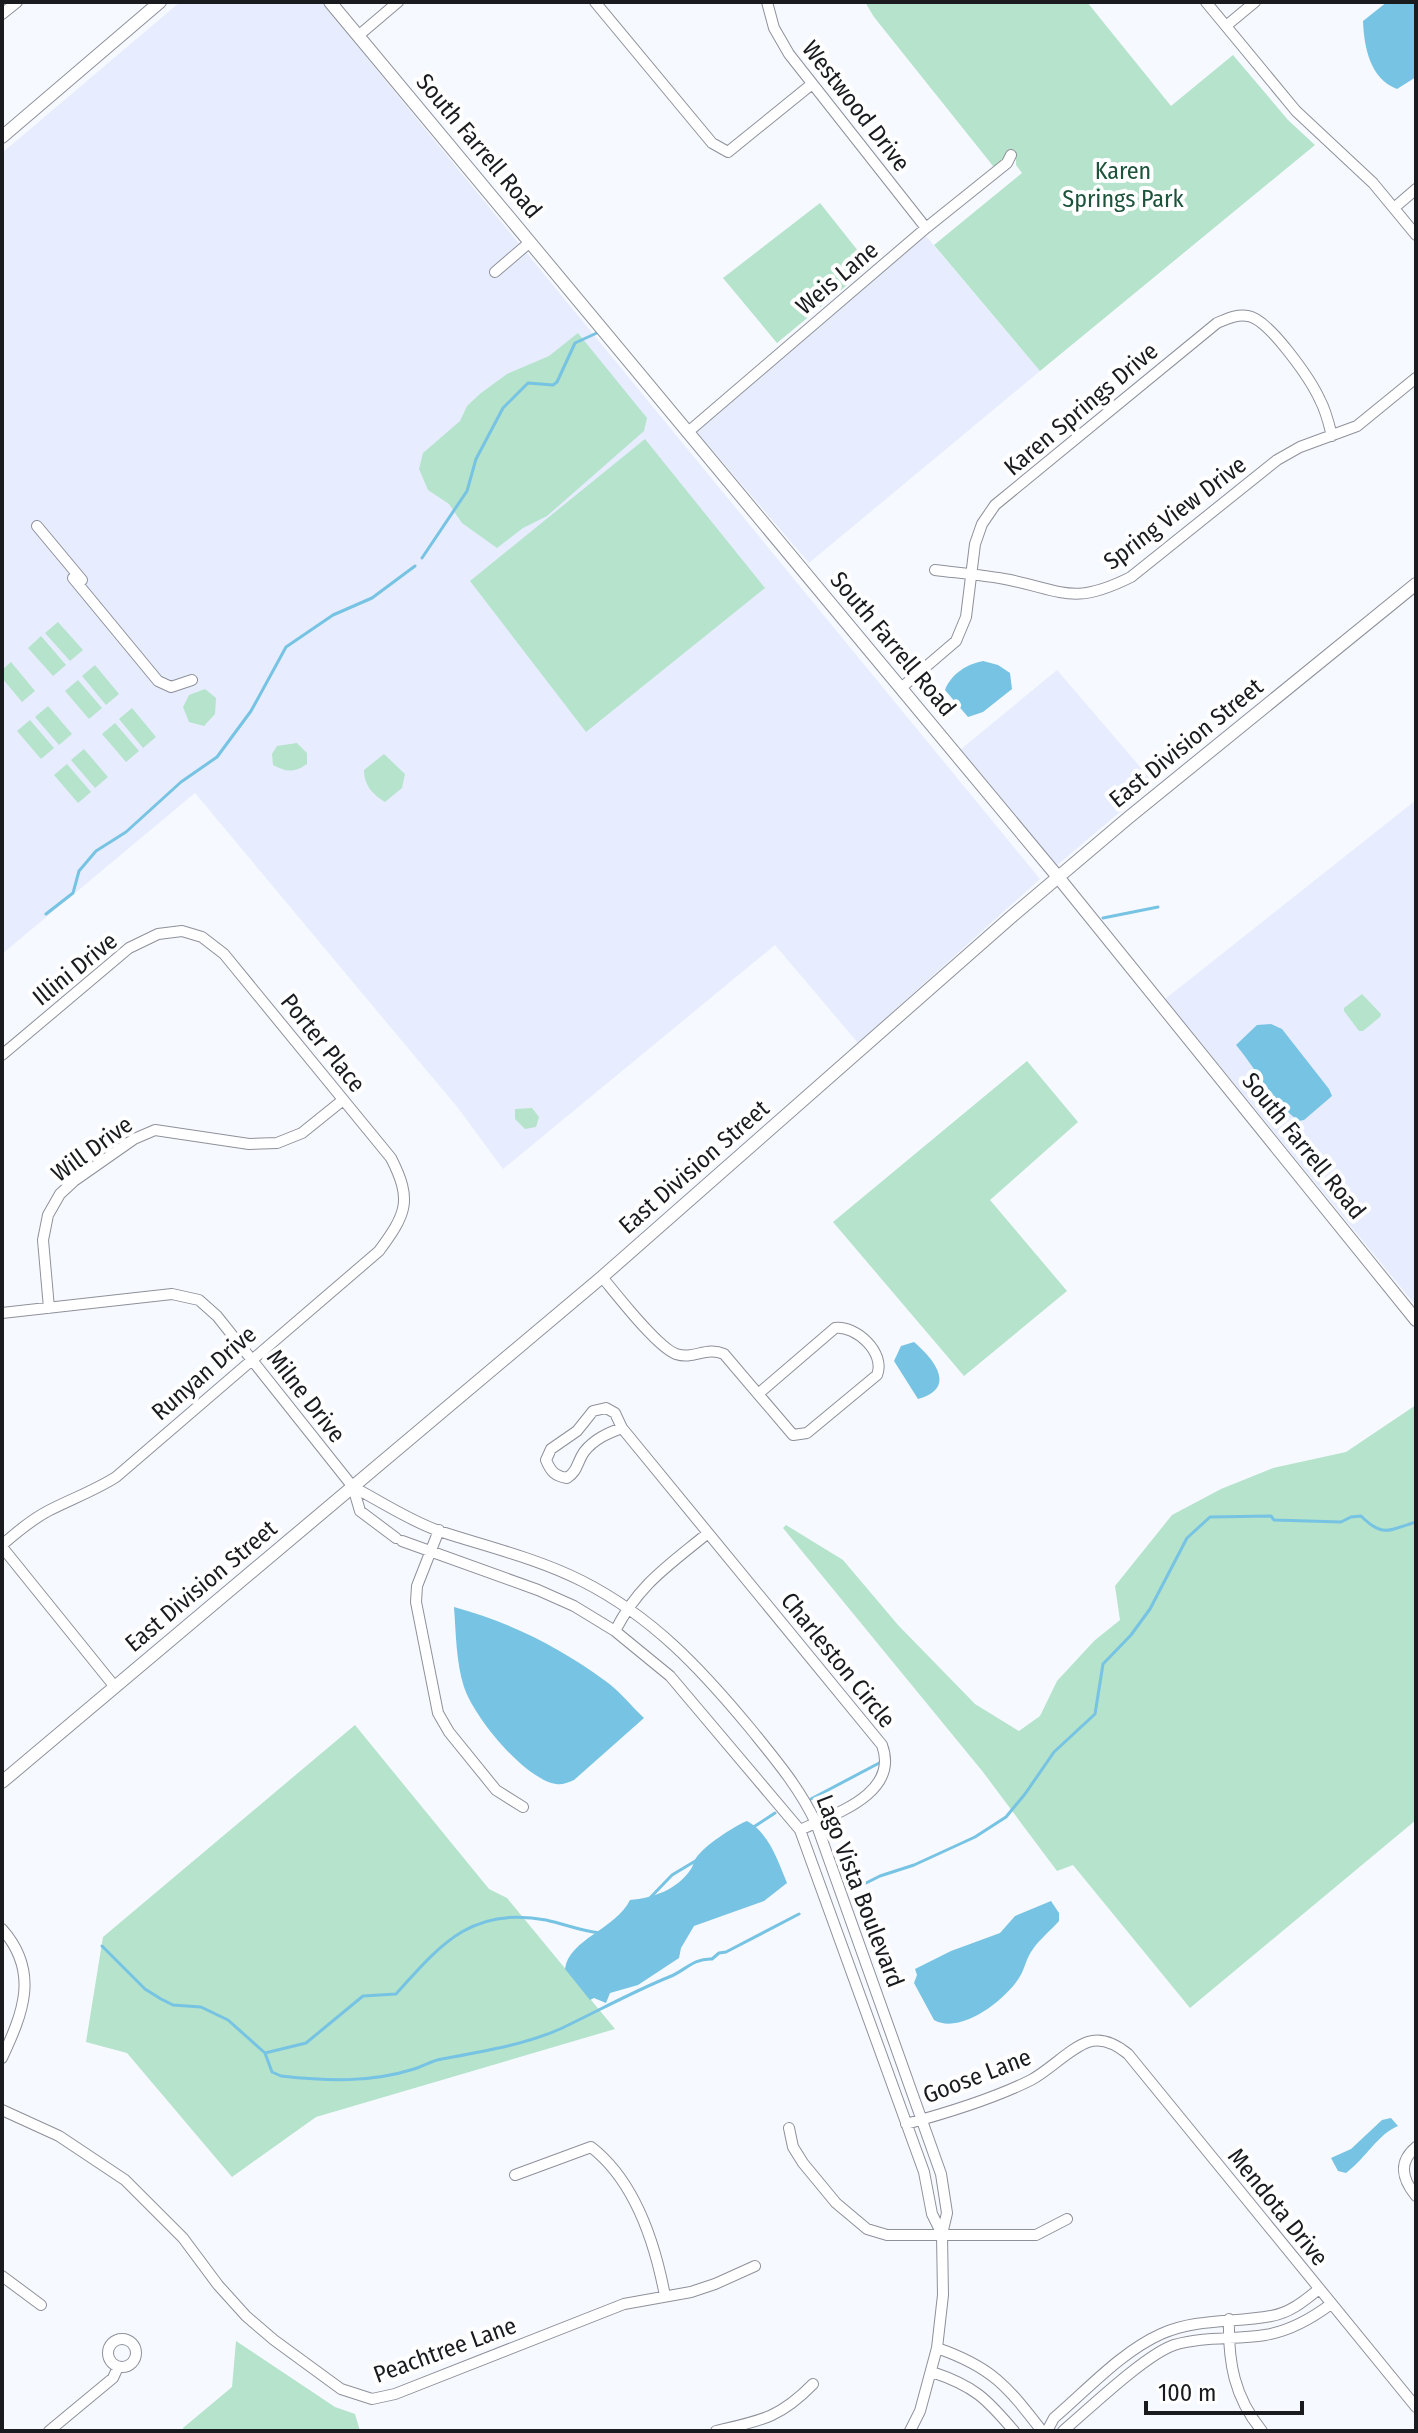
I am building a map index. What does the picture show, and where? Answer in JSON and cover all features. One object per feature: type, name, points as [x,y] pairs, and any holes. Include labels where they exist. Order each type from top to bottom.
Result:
[{"type":"street","points":[[2,14],[17,2]]},
{"type":"street","points":[[2,137],[160,2]]},
{"type":"street","name":"South Farrell Road","points":[[330,2],[1058,877],[1416,1320]]},
{"type":"street","points":[[358,36],[398,2]]},
{"type":"street","points":[[595,2],[721,150],[728,152],[812,84]]},
{"type":"street","name":"Westwood Drive","points":[[767,2],[774,28],[789,54],[926,228]]},
{"type":"street","points":[[1206,2],[1296,111],[1346,155],[1416,235]]},
{"type":"street","points":[[1226,26],[1255,2]]},
{"type":"street","name":"Weis Lane","points":[[688,432],[926,228],[1007,163],[1011,155]]},
{"type":"street","points":[[1394,208],[1416,189]]},
{"type":"street","points":[[495,272],[530,242]]},
{"type":"street","name":"Karen Springs Drive","points":[[901,688],[956,641],[966,617],[982,524],[995,505],[1217,323],[1235,316],[1250,316],[1263,323],[1310,381],[1321,402],[1332,436]]},
{"type":"street","name":"Spring View Drive","points":[[935,570],[1010,580],[1067,594],[1087,594],[1110,588],[1131,577],[1277,460],[1300,447],[1357,426],[1416,378]]},
{"type":"street","points":[[37,526],[158,681],[171,687],[192,680]]},
{"type":"street","name":"East Division Street","points":[[2,1782],[602,1277],[1058,877],[1416,584]]},
{"type":"street","name":"Illini Drive","points":[[2,1055],[129,948],[158,934],[182,931]]},
{"type":"street","name":"Porter Place","points":[[182,931],[202,937],[224,954],[391,1158],[403,1182],[405,1202]]},
{"type":"street","name":"Will Drive","points":[[49,1308],[43,1240],[48,1215],[60,1194],[74,1181],[122,1147],[155,1130],[249,1144],[277,1143],[302,1133],[343,1100]]},
{"type":"street","name":"Runyan Drive","points":[[2,1546],[48,1511],[94,1491],[116,1477],[379,1251],[397,1227],[405,1202]]},
{"type":"street","points":[[602,1277],[660,1342],[674,1353],[687,1356],[714,1349],[724,1354],[758,1394],[793,1435],[801,1436],[877,1375],[881,1367],[878,1357],[855,1331],[845,1327],[835,1328],[758,1394]]},
{"type":"street","name":"Milne Drive","points":[[2,1313],[172,1294],[199,1300],[217,1316],[252,1358],[353,1487]]},
{"type":"street","points":[[615,1631],[641,1588],[708,1533],[622,1428],[615,1413],[606,1408],[593,1411],[577,1431],[551,1449],[546,1460],[550,1470],[557,1477],[567,1478],[575,1473],[583,1454],[594,1442],[622,1428]]},
{"type":"street","name":"Lago Vista Boulevard","points":[[353,1487],[389,1508],[439,1530],[533,1559],[584,1582],[627,1607],[689,1657],[802,1793],[816,1823],[941,2174],[947,2213],[942,2234],[943,2295],[937,2348],[932,2372],[910,2431]]},
{"type":"street","name":"Lago Vista Boulevard","points":[[353,1487],[360,1511],[399,1539],[538,1590],[574,1606],[615,1631],[670,1676],[800,1830],[924,2172],[932,2214],[942,2234]]},
{"type":"street","points":[[376,1525],[389,1508]]},
{"type":"street","points":[[439,1530],[417,1586],[416,1602],[438,1713],[449,1732],[496,1790],[523,1807]]},
{"type":"street","name":"Charleston Circle","points":[[708,1533],[882,1745],[888,1760],[885,1774],[876,1787],[852,1805],[800,1830]]},
{"type":"street","points":[[2,1546],[115,1687]]},
{"type":"street","points":[[2,1929],[11,1939],[25,1977],[25,2002],[2,2058]]},
{"type":"street","name":"Goose Lane","points":[[906,2124],[1028,2081],[1087,2042],[1102,2040]]},
{"type":"street","name":"Mendota Drive","points":[[1102,2040],[1128,2054],[1416,2407]]},
{"type":"street","name":"Peachtree Lane","points":[[2,2110],[59,2136],[125,2180],[183,2238],[246,2316],[285,2349],[341,2389],[356,2396],[372,2399],[395,2394],[613,2308],[691,2292],[755,2266]]},
{"type":"street","points":[[789,2128],[793,2147],[803,2163],[836,2203],[867,2229],[887,2235],[1036,2235],[1067,2219]]},
{"type":"street","points":[[515,2175],[591,2147],[602,2155],[629,2193],[646,2225],[659,2261],[665,2296]]},
{"type":"street","points":[[1416,2147],[1408,2154],[1403,2168],[1405,2183],[1416,2196]]},
{"type":"street","points":[[2,2276],[41,2305]]},
{"type":"street","points":[[937,2348],[968,2358],[988,2370],[1044,2431],[1054,2418],[1137,2348],[1162,2334],[1192,2324],[1273,2316],[1298,2307],[1319,2289]]},
{"type":"street","points":[[1063,2431],[1151,2358],[1170,2346],[1196,2340],[1266,2335],[1297,2325],[1331,2304]]},
{"type":"street","points":[[1229,2319],[1234,2382],[1245,2408],[1262,2431]]},
{"type":"street","points":[[49,2431],[113,2378],[118,2367]]},
{"type":"street","points":[[932,2372],[963,2382],[988,2400],[1014,2431]]},
{"type":"street","points":[[716,2431],[767,2419],[794,2404],[813,2384]]},
{"type":"shaded area","points":[[180,2],[321,2],[1040,879],[858,1043],[775,945],[503,1169],[458,1108],[195,793],[2,954],[2,153]]},
{"type":"shaded area","points":[[926,236],[1040,371],[809,563],[695,430]]},
{"type":"shaded area","points":[[1057,670],[1154,783],[1055,867],[960,750]]},
{"type":"shaded area","points":[[1416,800],[1416,1306],[1165,999]]},
{"type":"green space","name":"Karen Springs Park","points":[[865,2],[1087,2],[1171,106],[1233,55],[1288,120],[1315,145],[1040,371],[934,245],[1022,173],[1016,165],[1016,156],[997,171]]},
{"type":"green space","points":[[820,203],[870,266],[777,343],[723,278]]},
{"type":"green space","points":[[578,333],[647,418],[644,431],[547,516],[523,528],[497,548],[462,523],[449,504],[428,490],[419,469],[423,453],[460,421],[467,406],[481,393],[507,374],[549,356]]},
{"type":"green space","points":[[645,439],[765,588],[586,732],[470,581]]},
{"type":"green space","points":[[58,622],[83,650],[70,661],[45,633]]},
{"type":"green space","points":[[41,636],[66,665],[53,676],[28,648]]},
{"type":"green space","points":[[11,662],[35,691],[22,702],[2,678],[2,670]]},
{"type":"green space","points":[[95,665],[119,694],[106,705],[82,676]]},
{"type":"green space","points":[[78,680],[102,708],[89,719],[65,691]]},
{"type":"green space","points":[[205,689],[216,698],[215,714],[204,726],[189,722],[183,707],[189,695]]},
{"type":"green space","points":[[48,706],[72,734],[59,745],[35,717]]},
{"type":"green space","points":[[132,708],[156,737],[143,748],[119,719]]},
{"type":"green space","points":[[30,720],[54,748],[41,759],[17,731]]},
{"type":"green space","points":[[115,723],[139,751],[126,762],[102,734]]},
{"type":"green space","points":[[297,743],[307,753],[307,764],[290,770],[273,765],[272,754],[277,746]]},
{"type":"green space","points":[[84,749],[108,777],[95,788],[71,760]]},
{"type":"green space","points":[[384,754],[405,774],[402,788],[385,802],[370,789],[364,770]]},
{"type":"green space","points":[[67,764],[91,792],[78,803],[54,775]]},
{"type":"green space","points":[[1362,994],[1381,1014],[1363,1031],[1359,1031],[1344,1008]]},
{"type":"green space","points":[[1027,1061],[1078,1122],[990,1200],[1067,1291],[964,1376],[833,1222]]},
{"type":"green space","points":[[532,1108],[539,1117],[536,1127],[525,1129],[515,1119],[515,1109]]},
{"type":"green space","points":[[1416,1405],[1416,1820],[1190,2008],[1073,1865],[1057,1871],[983,1772],[783,1528],[786,1525],[843,1560],[898,1625],[975,1704],[1019,1731],[1040,1716],[1057,1681],[1094,1641],[1120,1620],[1115,1586],[1172,1515],[1221,1489],[1273,1468],[1346,1452]]},
{"type":"green space","points":[[355,1725],[489,1889],[507,1898],[615,2029],[316,2117],[232,2177],[127,2053],[86,2042],[103,1937]]},
{"type":"green space","points":[[236,2341],[335,2407],[355,2414],[360,2431],[184,2431],[183,2428],[232,2387]]},
{"type":"water","points":[[1387,2],[1416,2],[1416,77],[1397,89],[1380,78],[1375,70],[1367,51],[1364,31],[1363,21]]},
{"type":"water","points":[[983,661],[998,665],[1010,673],[1012,689],[983,712],[968,717],[945,690],[960,671]]},
{"type":"water","points":[[1271,1024],[1282,1029],[1332,1096],[1304,1120],[1299,1121],[1281,1105],[1236,1045],[1257,1025]]},
{"type":"water","points":[[914,1342],[935,1365],[939,1381],[930,1394],[918,1399],[894,1361],[901,1346]]},
{"type":"water","points":[[454,1607],[514,1628],[569,1656],[620,1693],[644,1718],[574,1780],[558,1784],[543,1780],[502,1745],[470,1700],[459,1668]]},
{"type":"water","points":[[747,1821],[767,1840],[787,1883],[764,1901],[694,1926],[681,1948],[679,1958],[638,1985],[610,1993],[606,2003],[594,1998],[590,2000],[565,1969],[575,1950],[614,1919],[630,1900],[672,1888],[706,1848]]},
{"type":"water","points":[[1051,1901],[1059,1913],[1059,1921],[1033,1949],[1019,1978],[1004,1996],[969,2019],[957,2023],[934,2020],[914,1983],[917,1975],[915,1969],[951,1951],[1000,1933],[1015,1916]]},
{"type":"water","points":[[1391,2118],[1398,2126],[1384,2135],[1346,2173],[1338,2171],[1331,2158],[1351,2149],[1382,2120]]},
{"type":"waterway","points":[[422,558],[467,491],[476,459],[503,408],[528,383],[553,385],[557,382],[575,343],[599,332]]},
{"type":"waterway","points":[[46,914],[73,893],[79,871],[96,851],[126,832],[181,782],[217,757],[251,711],[286,647],[333,615],[372,598],[415,566]]},
{"type":"waterway","points":[[1103,918],[1158,907]]},
{"type":"waterway","points":[[860,1886],[975,1837],[1006,1817],[1054,1752],[1095,1714],[1103,1664],[1131,1635],[1150,1609],[1187,1538],[1210,1517],[1271,1516],[1274,1520],[1341,1522],[1361,1516],[1381,1530],[1416,1522]]},
{"type":"waterway","points":[[811,1799],[883,1761]]},
{"type":"waterway","points":[[752,1828],[775,1813]]},
{"type":"waterway","points":[[648,1900],[672,1875],[697,1860]]},
{"type":"waterway","points":[[102,1946],[145,1989],[161,1999],[173,2005],[201,2007],[228,2020],[265,2053],[272,2072],[281,2076],[348,2080],[398,2074],[439,2060],[546,2035],[694,1963],[712,1959],[799,1914]]},
{"type":"waterway","points":[[265,2053],[306,2043],[363,1996],[396,1994],[444,1945],[478,1924],[520,1917],[600,1933]]}]
